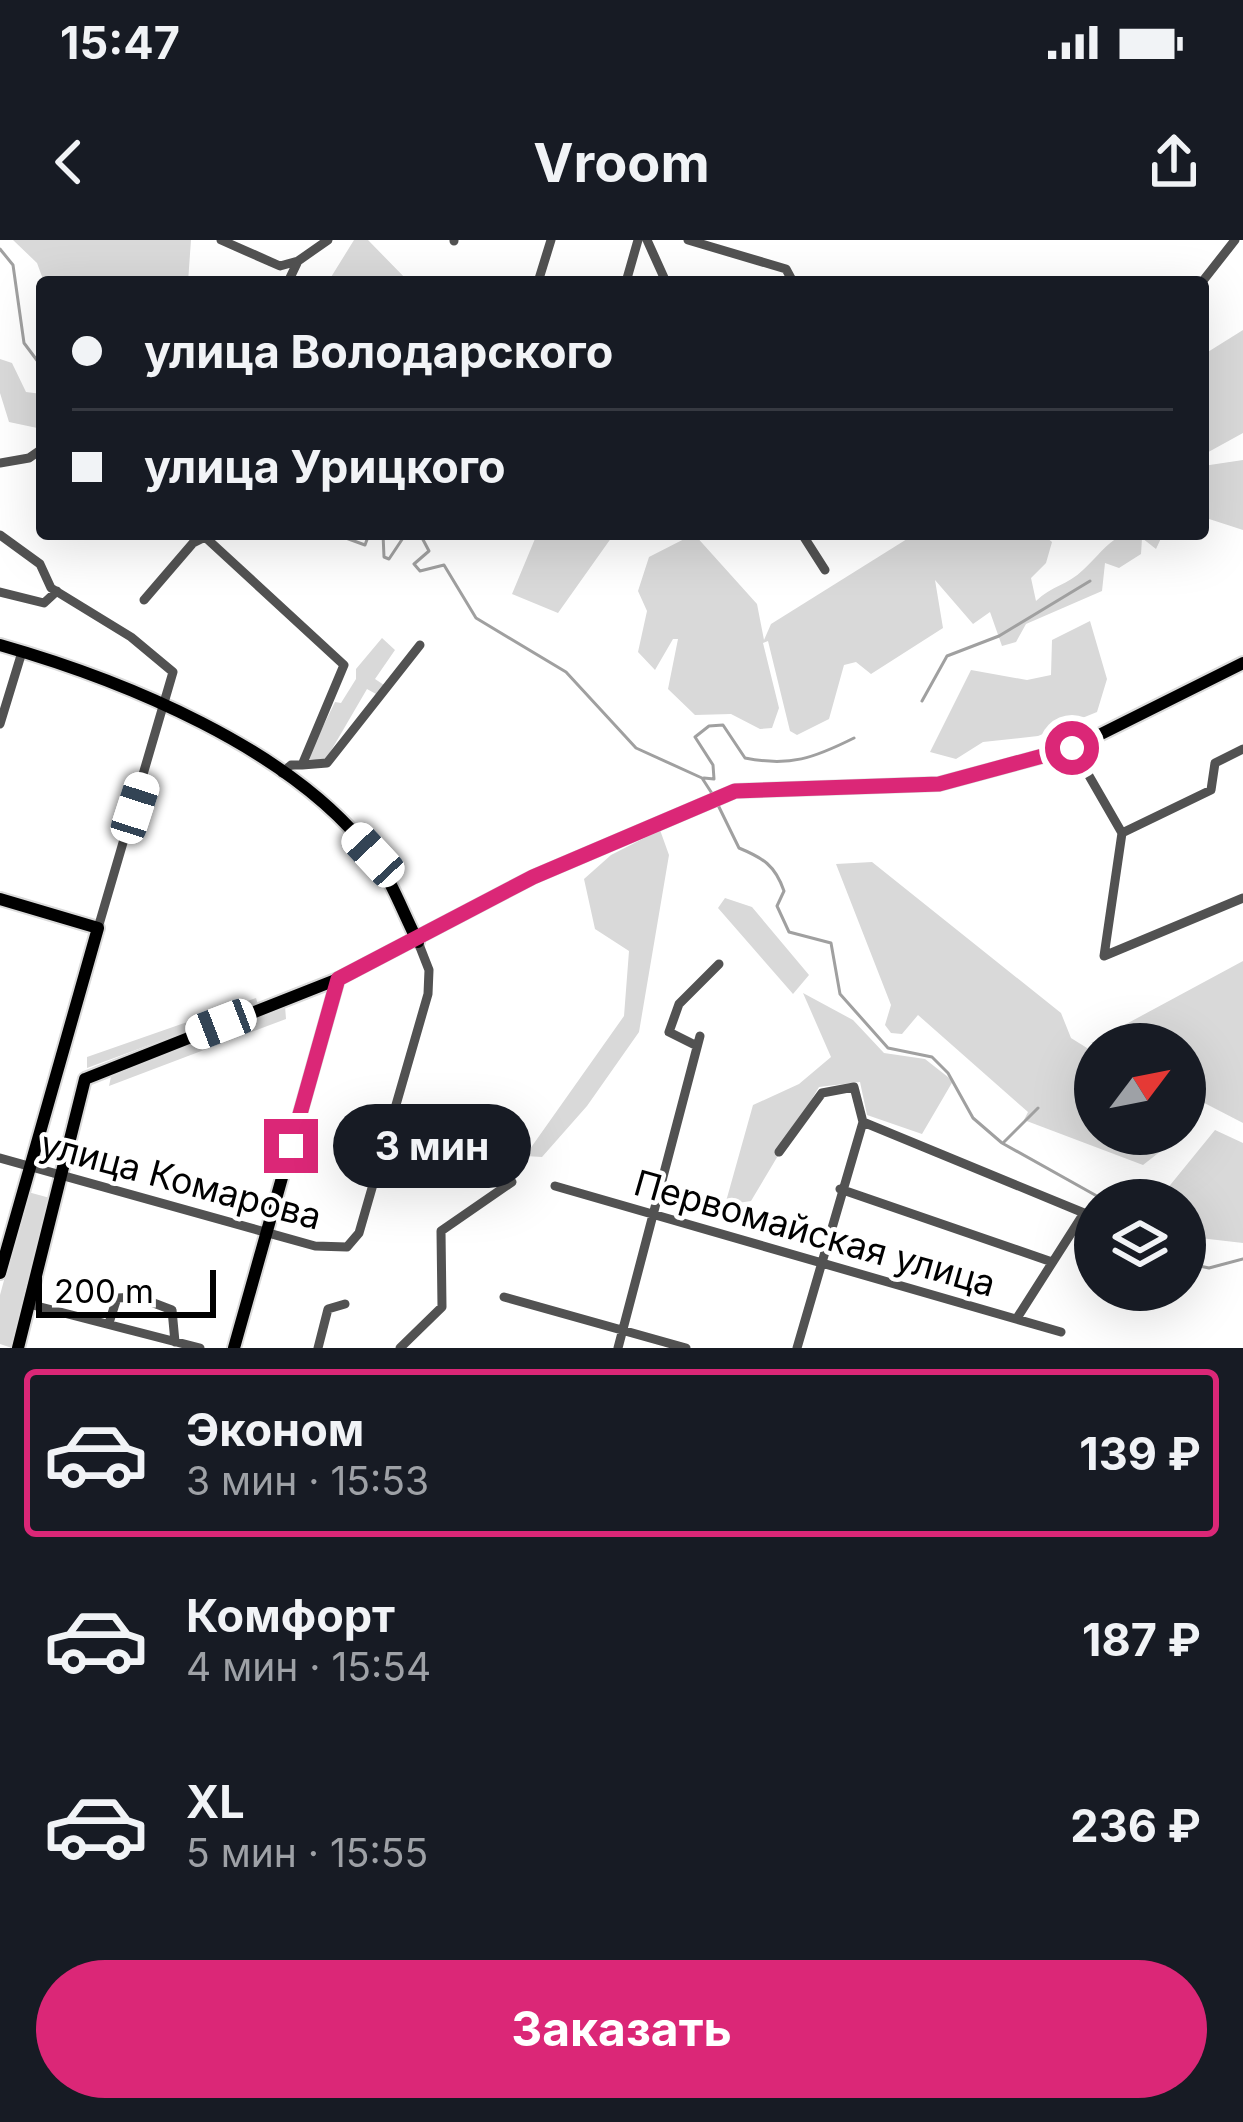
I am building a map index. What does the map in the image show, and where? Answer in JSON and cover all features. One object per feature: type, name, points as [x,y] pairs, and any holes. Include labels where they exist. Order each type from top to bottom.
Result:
[{"type":"main road","points":[[0,646],[166,706],[282,773],[335,813],[373,855],[418,942]]},
{"type":"main road","points":[[59,1072],[85,1079],[338,979],[418,942],[533,877],[735,791],[939,784],[1072,748],[1243,663]]},
{"type":"main road","points":[[0,898],[98,928],[0,1273]]},
{"type":"main road","points":[[234,1348],[338,979]]},
{"type":"main road","points":[[18,1348],[85,1079]]},
{"type":"street","points":[[220,240],[280,266],[298,261],[328,240]]},
{"type":"street","points":[[540,276],[551,240]]},
{"type":"street","points":[[628,276],[642,240]]},
{"type":"street","points":[[642,240],[663,276]]},
{"type":"street","points":[[688,240],[786,269],[790,276]]},
{"type":"street","points":[[1207,276],[1235,240]]},
{"type":"street","points":[[291,276],[298,261]]},
{"type":"street","points":[[0,463],[36,453]]},
{"type":"street","points":[[0,535],[40,564],[57,591],[131,637],[173,672],[98,928]]},
{"type":"street","points":[[144,600],[199,540]]},
{"type":"street","points":[[208,540],[344,665],[302,765]]},
{"type":"street","points":[[806,540],[825,570]]},
{"type":"street","points":[[0,592],[44,603],[57,591]]},
{"type":"street","points":[[282,773],[291,765],[327,763],[420,645]]},
{"type":"street","points":[[0,724],[22,652]]},
{"type":"street","points":[[1072,748],[1122,833],[1104,956],[1243,898]]},
{"type":"street","points":[[1122,833],[1211,790],[1215,763],[1243,749]]},
{"type":"street","name":"улица Комарова","points":[[0,1158],[315,1246],[347,1247],[359,1233],[428,994],[429,970],[418,942]]},
{"type":"street","points":[[618,1348],[698,1041],[669,1032],[679,1004],[718,964]]},
{"type":"street","points":[[778,1152],[822,1093],[854,1087],[863,1122],[797,1348]]},
{"type":"street","points":[[863,1122],[1084,1213],[1017,1318]]},
{"type":"street","points":[[400,1348],[442,1307],[441,1231],[512,1182]]},
{"type":"street","name":"Первомайская улица","points":[[554,1186],[1060,1332]]},
{"type":"street","points":[[840,1189],[1052,1262]]},
{"type":"street","points":[[109,1323],[117,1298],[138,1297],[172,1310],[175,1342]]},
{"type":"street","points":[[504,1297],[686,1348]]},
{"type":"street","points":[[29,1304],[200,1348]]},
{"type":"street","points":[[318,1348],[328,1310],[345,1304]]},
{"type":"shaded area","points":[[13,240],[191,240],[188,276],[42,276],[37,263]]},
{"type":"shaded area","points":[[354,240],[368,240],[403,276],[332,276]]},
{"type":"shaded area","points":[[1243,330],[1243,433],[1209,452],[1209,351]]},
{"type":"shaded area","points":[[0,359],[12,363],[26,392],[36,393],[36,428],[9,422],[0,393]]},
{"type":"shaded area","points":[[1243,460],[1243,530],[1209,519],[1209,465]]},
{"type":"shaded area","points":[[534,540],[610,540],[558,613],[512,594]]},
{"type":"shaded area","points":[[682,540],[699,540],[757,604],[764,640],[771,624],[905,540],[1050,540],[1046,563],[1031,578],[1036,601],[1077,575],[1114,540],[1142,540],[1141,554],[1119,568],[1105,563],[1102,591],[1026,624],[1016,642],[1002,646],[990,612],[973,624],[935,580],[943,628],[871,674],[856,662],[844,665],[829,719],[797,735],[790,731],[768,641],[763,643],[779,708],[772,728],[760,729],[731,714],[695,715],[668,689],[678,639],[673,639],[655,670],[638,652],[647,611],[638,591],[649,557]]},
{"type":"shaded area","points":[[1090,621],[1107,679],[1097,712],[1038,736],[983,742],[956,759],[930,752],[971,670],[1027,680],[1051,675],[1052,640]]},
{"type":"shaded area","points":[[382,638],[395,650],[375,679],[384,685],[376,694],[367,689],[325,761],[307,759],[335,702],[341,703],[356,679],[356,669]]},
{"type":"shaded area","points":[[660,830],[669,855],[639,1032],[587,1106],[542,1157],[525,1156],[624,1016],[629,951],[595,929],[584,879],[611,855]]},
{"type":"shaded area","points":[[872,862],[1061,1013],[1074,1040],[1074,1139],[1024,1120],[1028,1112],[918,1015],[902,1034],[891,1033],[885,1025],[891,1005],[836,864]]},
{"type":"shaded area","points":[[725,898],[752,907],[809,975],[793,994],[718,908]]},
{"type":"shaded area","points":[[1243,961],[1243,1123],[1206,1104],[1206,1023],[1128,1023]]},
{"type":"shaded area","points":[[803,993],[853,1020],[884,1053],[925,1059],[953,1081],[922,1134],[867,1115],[860,1082],[819,1087],[751,1201],[725,1205],[753,1105],[799,1084],[831,1057]]},
{"type":"shaded area","points":[[256,998],[258,1005],[87,1068],[87,1057]]},
{"type":"shaded area","points":[[285,1006],[286,1019],[109,1086],[112,1072]]},
{"type":"shaded area","points":[[1215,1130],[1243,1143],[1243,1243],[1206,1239],[1206,1179],[1175,1179],[1195,1155],[1206,1155],[1206,1141]]},
{"type":"shaded area","points":[[1117,1155],[1156,1155],[1143,1165]]},
{"type":"shaded area","points":[[28,1192],[50,1198],[12,1348],[0,1344],[0,1295]]},
{"type":"waterway","points":[[0,249],[13,265],[24,343],[36,359]]},
{"type":"waterway","points":[[351,540],[365,545],[367,540]]},
{"type":"waterway","points":[[383,540],[384,557],[389,559],[402,540]]},
{"type":"waterway","points":[[423,540],[429,551],[414,564],[420,571],[444,565],[476,618],[566,672],[636,748],[702,778],[713,795]]},
{"type":"waterway","points":[[922,701],[947,656],[999,636],[1090,581]]},
{"type":"waterway","points":[[704,778],[714,779],[713,765],[695,737],[709,726],[723,725],[745,758],[761,761],[801,759],[854,738]]},
{"type":"waterway","points":[[717,803],[739,848],[761,859],[777,875],[784,891],[777,906],[789,932],[831,943],[840,994],[888,1048],[932,1057],[948,1073],[973,1118],[1002,1143],[1074,1183]]},
{"type":"waterway","points":[[1004,1142],[1038,1108]]},
{"type":"waterway","points":[[1206,1267],[1243,1259]]},
{"type":"route","points":[[291,1146],[338,979],[418,942],[533,877],[735,791],[939,784],[1072,748]]}]
